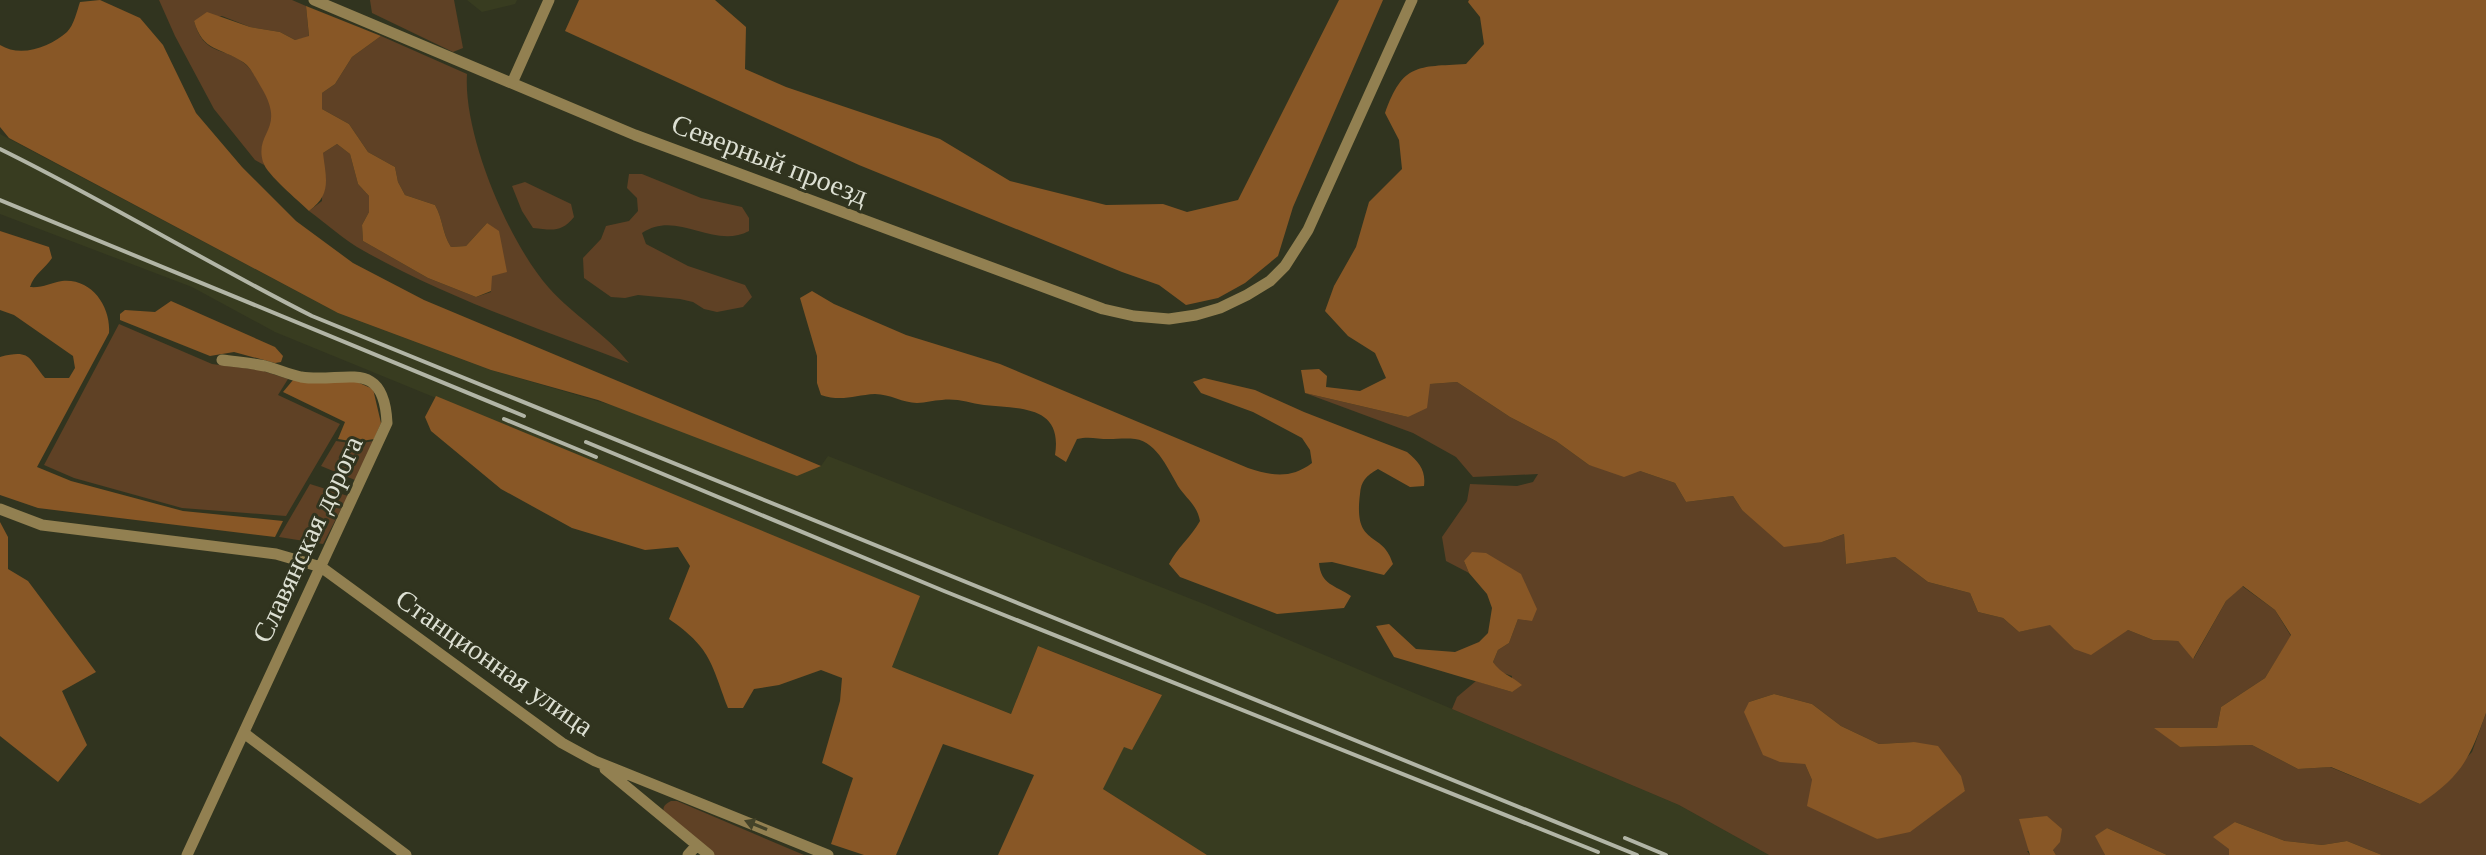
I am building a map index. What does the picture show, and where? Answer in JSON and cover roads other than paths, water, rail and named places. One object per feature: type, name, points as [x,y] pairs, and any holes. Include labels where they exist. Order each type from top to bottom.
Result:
[{"type":"street","name":"Северный проезд","points":[[314,0],[635,135],[1103,309],[1169,319],[1220,308],[1270,281],[1299,247],[1412,0]]},
{"type":"street","points":[[512,83],[549,0]]},
{"type":"street","name":"Славянская дорога","points":[[187,855],[387,423],[386,403],[378,388],[367,380],[346,375],[305,377],[264,366],[222,360]]},
{"type":"street","points":[[0,509],[42,525],[276,554],[321,567]]},
{"type":"street","name":"Станционная улица","points":[[321,567],[538,726],[595,761],[828,855]]},
{"type":"street","points":[[244,733],[406,855]]},
{"type":"street","points":[[595,761],[709,855]]},
{"type":"street","points":[[649,806],[651,797],[663,787]]},
{"type":"street","points":[[688,855],[697,845]]},
{"type":"railway","points":[[0,149],[312,316],[1637,855]]},
{"type":"railway","points":[[0,200],[524,416]]},
{"type":"railway","points":[[504,419],[596,457]]},
{"type":"railway","points":[[586,442],[944,591],[1598,852]]},
{"type":"railway","points":[[1625,838],[1666,855]]}]
